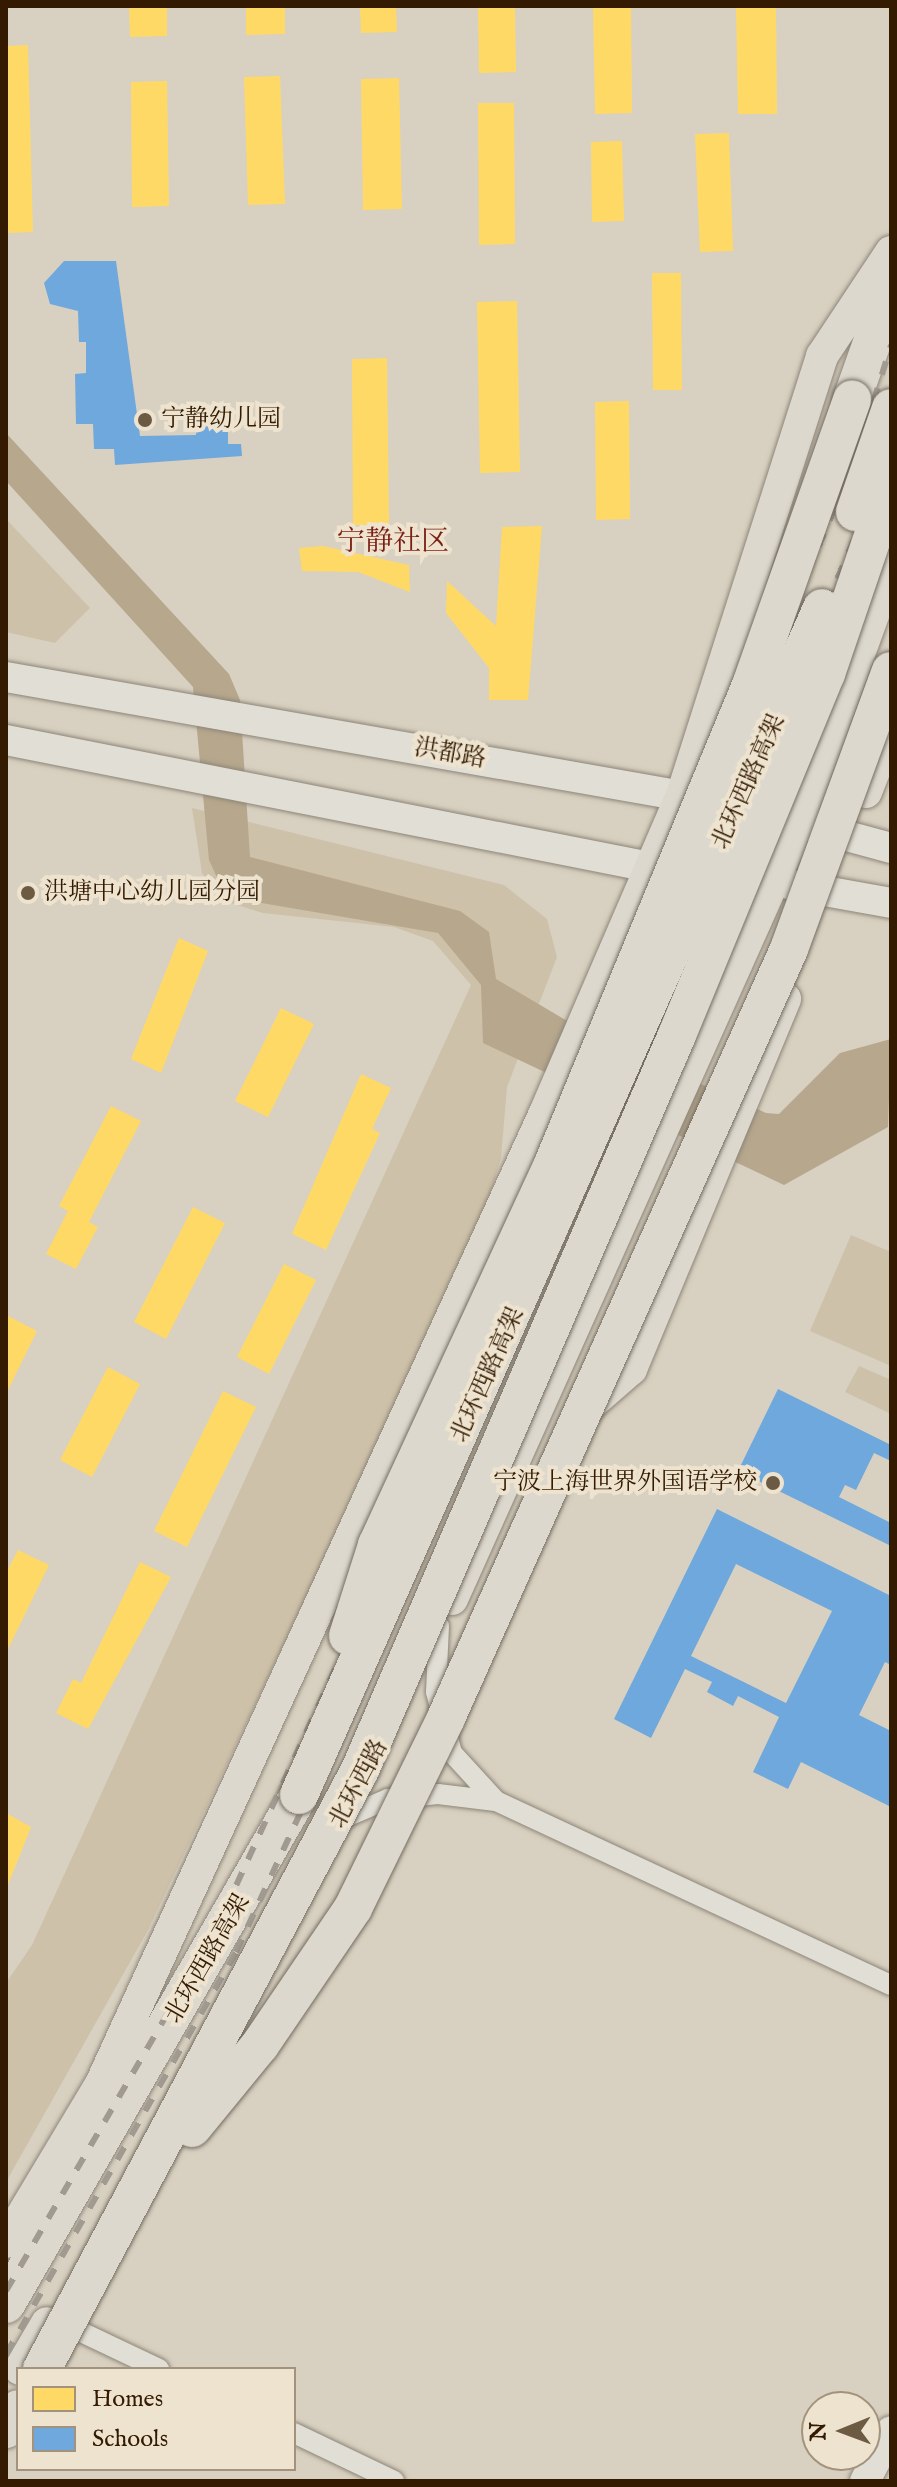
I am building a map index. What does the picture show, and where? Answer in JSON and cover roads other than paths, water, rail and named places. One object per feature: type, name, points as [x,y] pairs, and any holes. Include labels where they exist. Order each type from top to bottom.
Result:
[{"type":"highway","points":[[299,1795],[377,1545],[553,1164],[751,685],[891,289]]},
{"type":"highway","name":"北环西路高架","points":[[6,2304],[299,1795],[812,638],[891,408]]},
{"type":"highway","name":"北环西路高架","points":[[43,2367],[142,2189],[360,1770],[677,1035],[826,674],[891,483]]},
{"type":"highway","points":[[142,2189],[260,2045],[360,1894],[600,1380],[789,949],[891,671]]},
{"type":"main road","points":[[6,2242],[101,2084],[545,1113],[682,795],[822,356],[891,252]]},
{"type":"main road","name":"北环西路","points":[[21,2367],[341,1819],[516,1469],[706,1040],[797,821],[891,566]]},
{"type":"main road","name":"洪都路","points":[[6,677],[682,795],[797,821],[848,839],[891,848]]},
{"type":"main road","points":[[516,1469],[631,1369],[764,1053],[891,728]]},
{"type":"main road","points":[[6,740],[648,869],[771,881],[891,903]]},
{"type":"main road","points":[[865,2481],[891,2431]]},
{"type":"street","points":[[439,1626],[436,1692],[452,1753],[496,1801]]},
{"type":"street","points":[[341,1819],[388,1799],[438,1794],[496,1801],[891,1985]]},
{"type":"street","points":[[51,2317],[155,2367]]},
{"type":"street","points":[[296,2434],[394,2481]]},
{"type":"railway","points":[[6,2291],[213,1936],[471,1372],[857,455],[891,345]]},
{"type":"railway","points":[[6,2354],[236,1952],[501,1379],[891,451]]},
{"type":"place","name":"宁静幼儿园","points":[[145,420]]},
{"type":"place","name":"洪塘中心幼儿园分园","points":[[28,893]]},
{"type":"place","name":"宁波上海世界外国语学校","points":[[773,1483]]},
{"type":"district","name":"宁静社区","points":[[393,543]]}]
